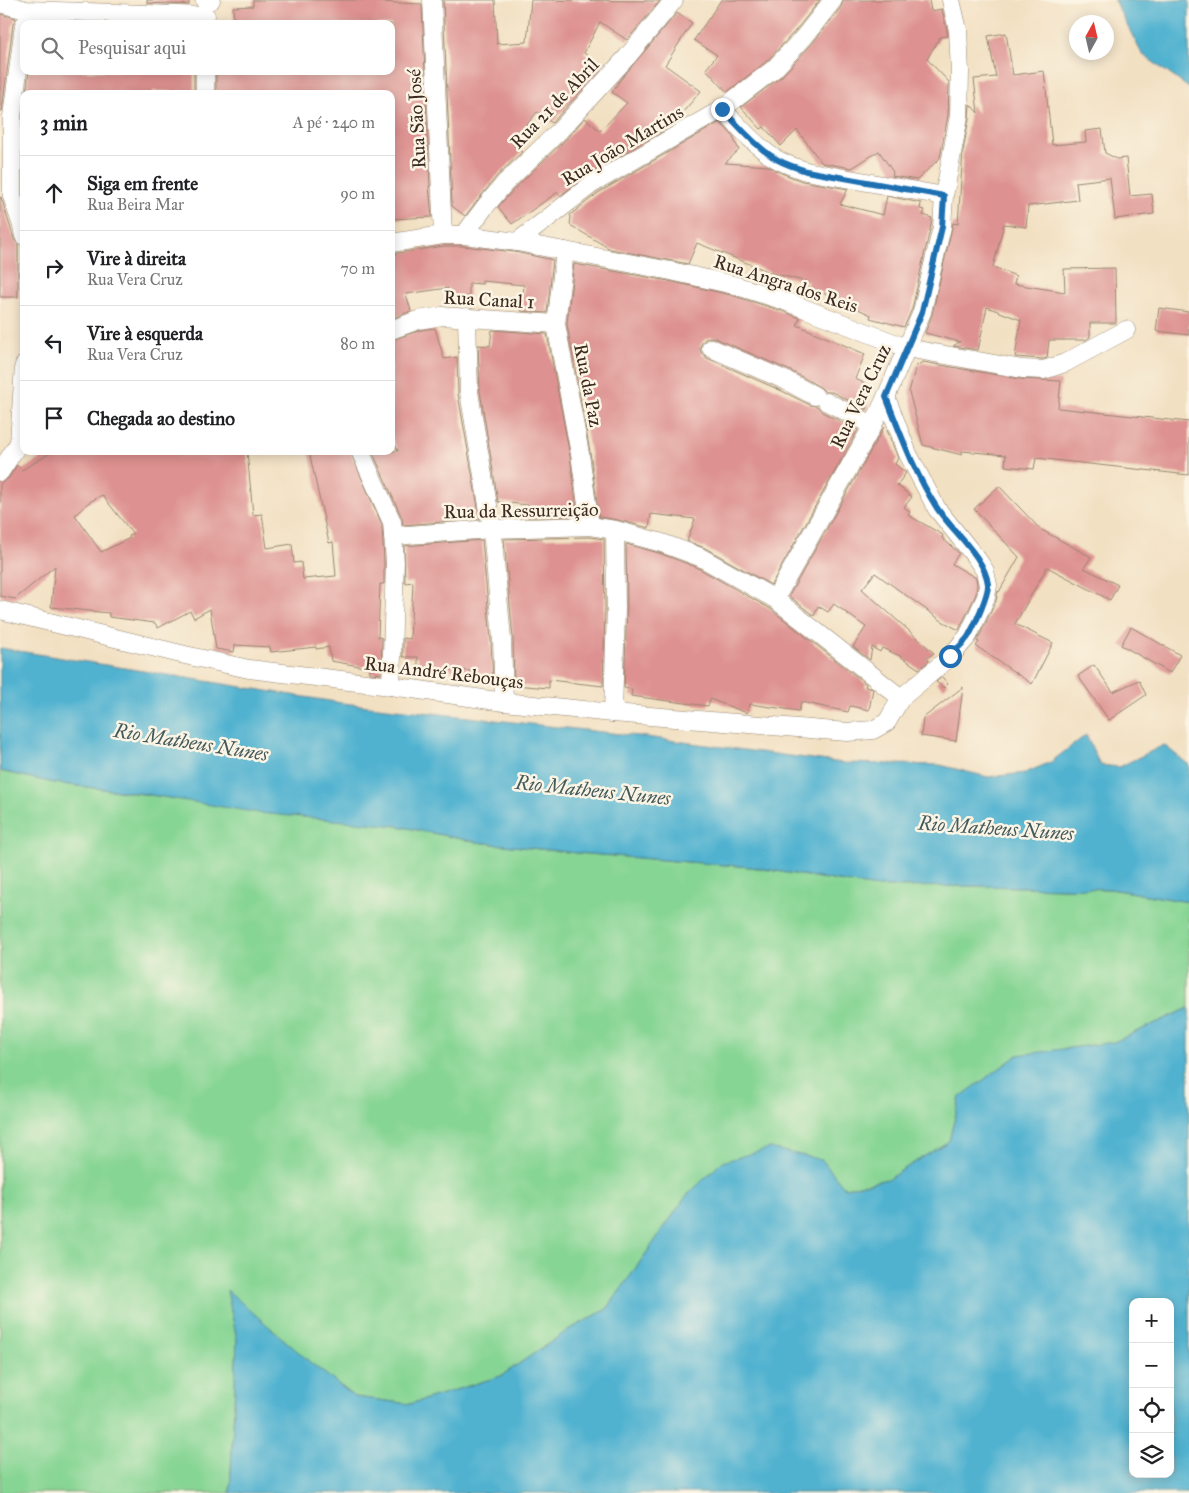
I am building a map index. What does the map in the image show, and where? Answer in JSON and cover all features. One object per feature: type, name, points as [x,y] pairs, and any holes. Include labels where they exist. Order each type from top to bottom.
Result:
[{"type":"street","name":"Rua São José","points":[[432,0],[443,235]]},
{"type":"street","name":"Rua 21 de Abril","points":[[464,235],[505,183],[560,130],[627,56],[674,0]]},
{"type":"street","name":"Rua João Martins","points":[[517,242],[592,184],[722,109],[774,70],[804,37],[833,0]]},
{"type":"street","name":"Rua Vera Cruz","points":[[775,599],[873,425],[922,312],[942,227],[944,196],[959,116],[960,72],[958,30],[950,0]]},
{"type":"street","points":[[0,3],[24,20],[206,8]]},
{"type":"street","points":[[20,52],[12,117],[12,196],[20,220]]},
{"type":"street","points":[[205,75],[205,90]]},
{"type":"street","points":[[722,109],[762,149],[788,165],[806,171],[944,196]]},
{"type":"street","name":"Rua Angra dos Reis","points":[[395,242],[443,235],[464,235],[517,242],[671,271],[734,285],[907,348],[1022,369],[1044,370],[1065,363],[1126,330]]},
{"type":"street","name":"Rua da Paz","points":[[565,251],[556,324],[580,454],[590,526]]},
{"type":"street","name":"Rua Canal 1","points":[[395,329],[418,320],[442,316],[556,324]]},
{"type":"street","points":[[467,317],[469,392],[492,529],[502,639],[504,702]]},
{"type":"street","points":[[711,348],[787,381],[873,425]]},
{"type":"street","points":[[886,397],[908,454],[937,509],[977,559],[985,571],[988,585],[986,597],[968,636],[950,656],[901,698]]},
{"type":"street","points":[[0,472],[20,443]]},
{"type":"street","points":[[362,455],[392,522],[396,562],[391,686]]},
{"type":"street","name":"Rua da Ressurreição","points":[[393,536],[492,529],[590,526],[615,530],[662,543],[700,557],[775,599],[901,698]]},
{"type":"street","points":[[613,713],[616,608],[615,530]]},
{"type":"street","name":"Rua André Rebouças","points":[[0,610],[185,655],[249,668],[504,702],[613,713],[847,732],[873,730],[887,722],[901,698]]},
{"type":"green space","points":[[0,771],[54,783],[398,826],[476,842],[576,853],[751,867],[877,887],[977,886],[1110,889],[1189,902],[1189,1008],[1114,1042],[1017,1056],[960,1097],[949,1141],[888,1179],[845,1188],[822,1160],[687,1195],[607,1309],[570,1329],[501,1376],[410,1404],[355,1397],[311,1363],[227,1291],[237,1340],[230,1493],[0,1493]]},
{"type":"water","points":[[1114,0],[1189,0],[1189,88],[1142,54]]},
{"type":"water","name":"Rio Matheus Nunes","points":[[0,648],[342,703],[638,736],[843,763],[940,765],[988,777],[1025,773],[1051,762],[1086,735],[1100,765],[1119,767],[1164,745],[1189,765],[1189,902],[1110,889],[977,886],[877,887],[751,867],[576,853],[476,842],[398,826],[259,813],[145,794],[54,783],[0,771]]},
{"type":"water","points":[[1189,1008],[1189,1493],[230,1493],[237,1340],[227,1290],[311,1363],[355,1397],[410,1404],[501,1376],[570,1329],[607,1309],[687,1195],[722,1162],[770,1148],[822,1160],[845,1188],[888,1179],[949,1141],[960,1097],[1018,1055],[1114,1042]]},
{"type":"building","points":[[147,0],[189,0],[189,5],[147,3]]},
{"type":"building","points":[[253,0],[378,0],[378,2],[422,4],[429,186],[432,217],[395,219],[395,90],[216,90],[216,75],[395,75],[395,20],[234,20],[233,7],[253,6]]},
{"type":"building","points":[[443,0],[495,0],[497,44],[527,42],[531,0],[660,1],[627,40],[600,22],[584,53],[603,67],[552,123],[537,112],[512,144],[522,152],[497,176],[465,216],[452,206]]},
{"type":"building","points":[[721,0],[820,0],[796,30],[767,61],[727,92],[706,69],[717,55],[694,40]]},
{"type":"building","points":[[843,0],[929,0],[931,11],[942,9],[948,36],[940,37],[927,59],[949,82],[948,115],[940,158],[917,180],[892,176],[893,172],[879,151],[852,168],[822,163],[797,130],[781,146],[764,127],[761,129],[741,107],[782,76],[812,44],[841,7]]},
{"type":"building","points":[[677,13],[692,23],[665,65],[701,91],[670,127],[587,175],[560,196],[558,192],[512,224],[498,207],[585,118],[600,131],[627,103],[612,92]]},
{"type":"building","points":[[0,14],[16,18],[13,24],[2,111],[0,111]]},
{"type":"building","points":[[1006,33],[1013,75],[1044,71],[1052,145],[1086,142],[1085,131],[1102,129],[1105,153],[1117,159],[1126,158],[1130,196],[1152,194],[1154,214],[1115,219],[1110,178],[1076,182],[1078,200],[1028,206],[1026,227],[1004,224],[993,267],[1016,276],[1014,284],[1065,292],[1064,269],[1115,268],[1116,323],[1090,323],[1090,337],[1086,340],[1049,340],[1047,358],[1043,359],[1015,357],[1021,320],[987,307],[978,350],[953,346],[960,342],[925,333],[932,315],[953,223],[958,224],[963,151],[970,104],[978,113],[974,79],[996,77],[988,36]]},
{"type":"building","points":[[28,75],[194,75],[194,90],[27,90]]},
{"type":"building","points":[[720,122],[732,135],[739,150],[725,163],[768,166],[802,181],[848,189],[840,204],[883,215],[887,196],[921,203],[920,209],[925,210],[923,215],[932,218],[912,309],[904,327],[870,318],[871,315],[855,306],[806,286],[808,282],[772,273],[697,243],[688,264],[610,249],[570,225],[570,215],[598,193]]},
{"type":"building","points":[[0,197],[14,239],[18,244],[18,297],[0,297]]},
{"type":"building","points":[[444,246],[463,246],[515,252],[553,260],[547,313],[521,311],[524,285],[482,281],[482,284],[469,283],[469,297],[448,296],[448,288],[406,294],[411,311],[395,317],[395,253]]},
{"type":"building","points":[[574,264],[669,281],[731,295],[800,318],[797,325],[865,354],[855,379],[869,385],[867,410],[832,392],[825,392],[820,387],[791,371],[715,338],[705,339],[701,344],[702,354],[707,358],[810,405],[817,406],[822,412],[858,430],[771,585],[705,548],[687,541],[695,519],[651,514],[649,528],[599,517],[590,452],[567,324]]},
{"type":"building","points":[[1159,308],[1189,312],[1189,335],[1156,331]]},
{"type":"building","points":[[435,328],[444,359],[457,357],[458,394],[480,519],[403,525],[402,518],[374,455],[395,455],[395,451],[398,451],[395,445],[395,339],[421,330]]},
{"type":"building","points":[[492,330],[547,334],[570,456],[578,516],[528,517],[529,505],[498,502],[480,391],[478,345],[490,346]]},
{"type":"building","points":[[923,362],[1020,379],[1061,381],[1058,408],[1189,422],[1189,475],[1036,458],[1034,469],[1005,466],[1006,455],[962,451],[962,455],[923,445],[909,392],[916,366]]},
{"type":"building","points":[[884,427],[898,458],[895,464],[906,473],[897,485],[912,497],[904,507],[910,512],[908,515],[943,535],[942,538],[959,553],[952,564],[976,578],[976,594],[959,630],[942,621],[875,573],[862,589],[934,653],[927,658],[929,661],[919,669],[900,656],[882,648],[880,652],[872,647],[870,660],[853,647],[866,627],[834,604],[828,612],[818,606],[814,616],[789,596]]},
{"type":"building","points":[[47,455],[247,455],[253,515],[262,514],[267,548],[292,544],[294,563],[301,562],[303,579],[336,576],[333,542],[329,543],[310,455],[352,455],[382,525],[384,584],[380,584],[378,637],[382,638],[381,674],[370,673],[370,668],[331,661],[329,647],[271,652],[270,647],[235,645],[234,652],[216,649],[210,609],[194,618],[190,611],[158,628],[155,623],[109,617],[109,613],[51,607],[55,566],[15,599],[0,596],[0,485],[9,478],[17,465],[22,470]],"holes":[[[102,495],[133,534],[129,536],[130,538],[101,552],[75,515],[88,503]]]},
{"type":"building","points":[[999,486],[1040,529],[1091,557],[1084,568],[1118,585],[1110,600],[1047,567],[1015,624],[1053,643],[1032,684],[976,646],[996,601],[998,591],[1019,557],[974,509]]},
{"type":"building","points":[[589,537],[604,539],[603,686],[549,680],[549,688],[514,685],[513,638],[504,539]]},
{"type":"building","points":[[482,540],[493,681],[470,678],[471,671],[418,668],[418,657],[403,657],[403,638],[410,639],[413,582],[405,583],[404,546]]},
{"type":"building","points":[[626,544],[659,553],[696,567],[769,608],[866,684],[865,687],[873,689],[869,710],[850,706],[848,712],[801,702],[799,711],[750,704],[747,713],[710,699],[708,706],[631,696],[632,689],[624,688],[627,608]]},
{"type":"building","points":[[1131,627],[1180,655],[1170,673],[1121,645]]},
{"type":"building","points":[[1094,665],[1113,692],[1139,680],[1146,695],[1109,720],[1078,676]]},
{"type":"building","points":[[942,677],[948,684],[944,688],[936,682]]},
{"type":"building","points":[[963,687],[956,741],[921,736],[923,718]]},
{"type":"route","points":[[722,109],[762,149],[788,165],[806,171],[944,196],[942,227],[922,312],[886,397],[908,454],[937,509],[985,571],[988,585],[986,597],[968,636],[950,656]]}]
